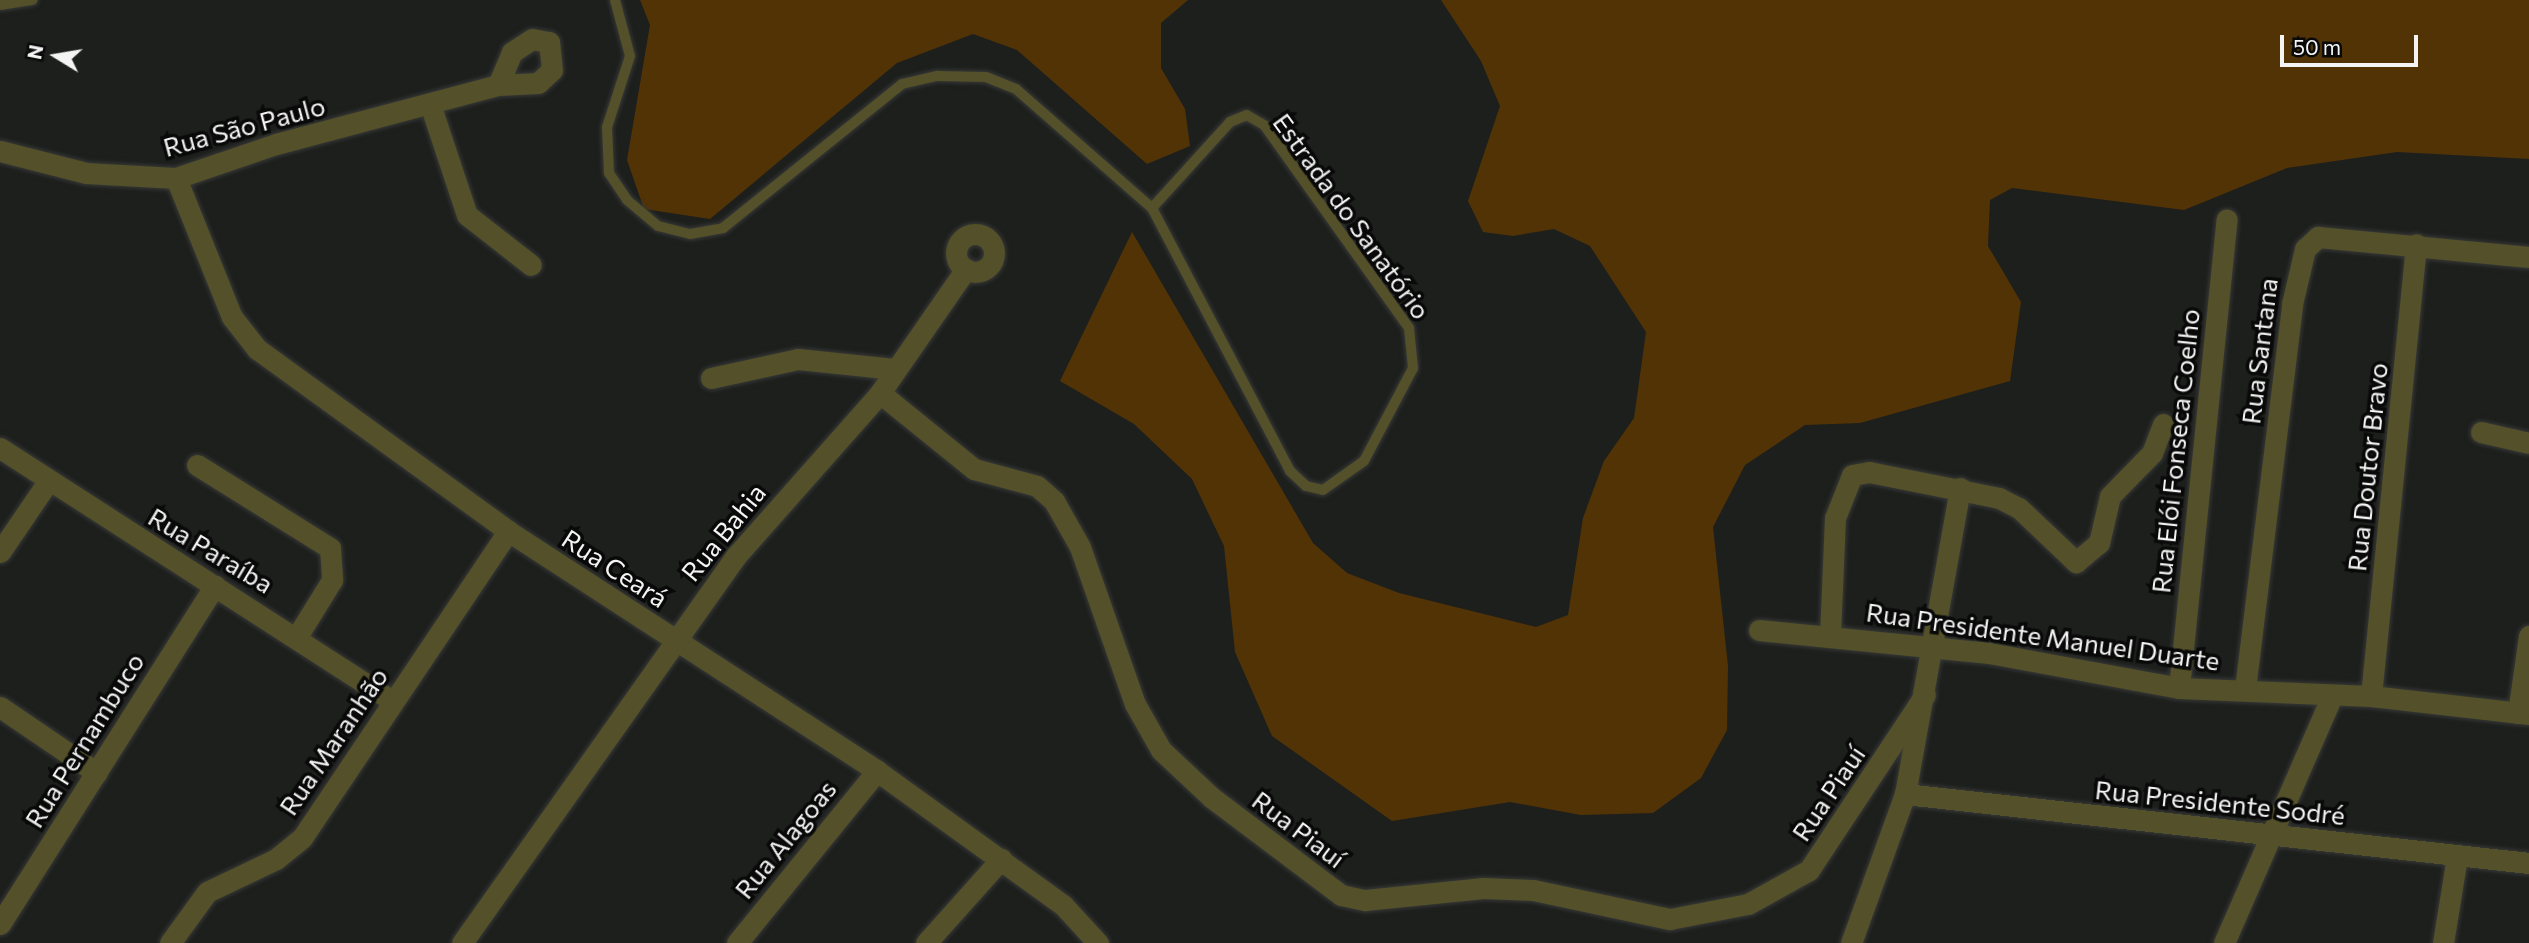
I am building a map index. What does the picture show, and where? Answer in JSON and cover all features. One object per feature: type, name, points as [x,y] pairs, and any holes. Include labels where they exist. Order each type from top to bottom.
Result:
[{"type":"street","name":"Rua São Paulo","points":[[0,152],[86,173],[176,178],[276,144],[498,85]]},
{"type":"street","points":[[430,104],[467,215],[531,265]]},
{"type":"street","name":"Rua Ceará","points":[[176,178],[244,337],[508,531],[877,771],[1002,859],[1063,905],[1098,943]]},
{"type":"street","name":"Rua Elói Fonseca Coelho","points":[[2179,688],[2227,219]]},
{"type":"street","name":"Rua Santana","points":[[2245,689],[2299,261],[2318,237],[2416,244],[2529,257]]},
{"type":"street","name":"Rua Doutor Bravo","points":[[2371,696],[2416,244]]},
{"type":"street","name":"Rua Bahia","points":[[462,943],[736,555],[880,393],[894,369],[966,270]]},
{"type":"street","points":[[711,378],[798,359],[894,369]]},
{"type":"street","name":"Rua Piauí","points":[[880,393],[974,469],[1037,486],[1054,501],[1080,547],[1135,704],[1161,750],[1211,797],[1341,895],[1365,900],[1483,888],[1533,890],[1670,919],[1748,904],[1809,870],[1924,695]]},
{"type":"street","points":[[1830,636],[1835,518],[1852,475],[1869,472],[1960,488],[2019,508],[2076,562],[2099,543],[2109,496],[2152,453],[2163,424]]},
{"type":"street","points":[[2481,432],[2529,443]]},
{"type":"street","name":"Rua Paraíba","points":[[0,448],[47,483],[298,635],[393,701]]},
{"type":"street","points":[[197,466],[330,548],[332,580],[298,635]]},
{"type":"street","points":[[0,552],[47,483]]},
{"type":"street","points":[[1851,943],[1905,793],[1935,649],[1960,488]]},
{"type":"street","name":"Rua Maranhão","points":[[170,943],[207,892],[276,859],[302,838],[508,531]]},
{"type":"street","name":"Rua Pernambuco","points":[[0,924],[215,585]]},
{"type":"street","name":"Rua Presidente Manuel Duarte","points":[[1759,630],[1935,649],[2179,688],[2371,696],[2524,713]]},
{"type":"street","points":[[2524,713],[2529,636]]},
{"type":"street","points":[[2224,943],[2332,696]]},
{"type":"street","points":[[0,707],[97,773]]},
{"type":"street","name":"Rua Alagoas","points":[[737,943],[877,771]]},
{"type":"street","name":"Rua Presidente Sodré","points":[[1905,793],[2457,858],[2529,863]]},
{"type":"street","points":[[2443,943],[2457,858]]},
{"type":"street","points":[[926,943],[1002,859]]},
{"type":"lane","points":[[0,5],[33,0]]},
{"type":"lane","name":"Estrada do Sanatório","points":[[615,0],[630,56],[607,127],[609,173],[627,200],[658,226],[690,234],[723,228],[902,84],[938,76],[986,77],[1016,89],[1152,208],[1290,471],[1306,486],[1323,490],[1364,461],[1413,368],[1409,328],[1264,125],[1247,115],[1230,122],[1152,208]]},
{"type":"shaded area","points":[[640,0],[1188,0],[1161,23],[1161,68],[1185,109],[1190,146],[1147,164],[1017,50],[973,34],[897,63],[710,219],[644,209],[627,160],[650,25]]},
{"type":"shaded area","points":[[1441,0],[2529,0],[2529,159],[2397,152],[2287,168],[2184,210],[2012,188],[1990,200],[1988,246],[2021,302],[2010,381],[1860,423],[1805,425],[1745,465],[1713,527],[1728,666],[1727,730],[1701,778],[1653,813],[1581,815],[1510,802],[1392,821],[1272,736],[1235,652],[1224,546],[1192,479],[1134,424],[1060,381],[1132,232],[1313,543],[1347,573],[1399,593],[1536,627],[1568,615],[1583,518],[1604,461],[1634,418],[1646,332],[1590,246],[1554,229],[1513,236],[1483,232],[1468,201],[1500,106],[1481,61]]}]
